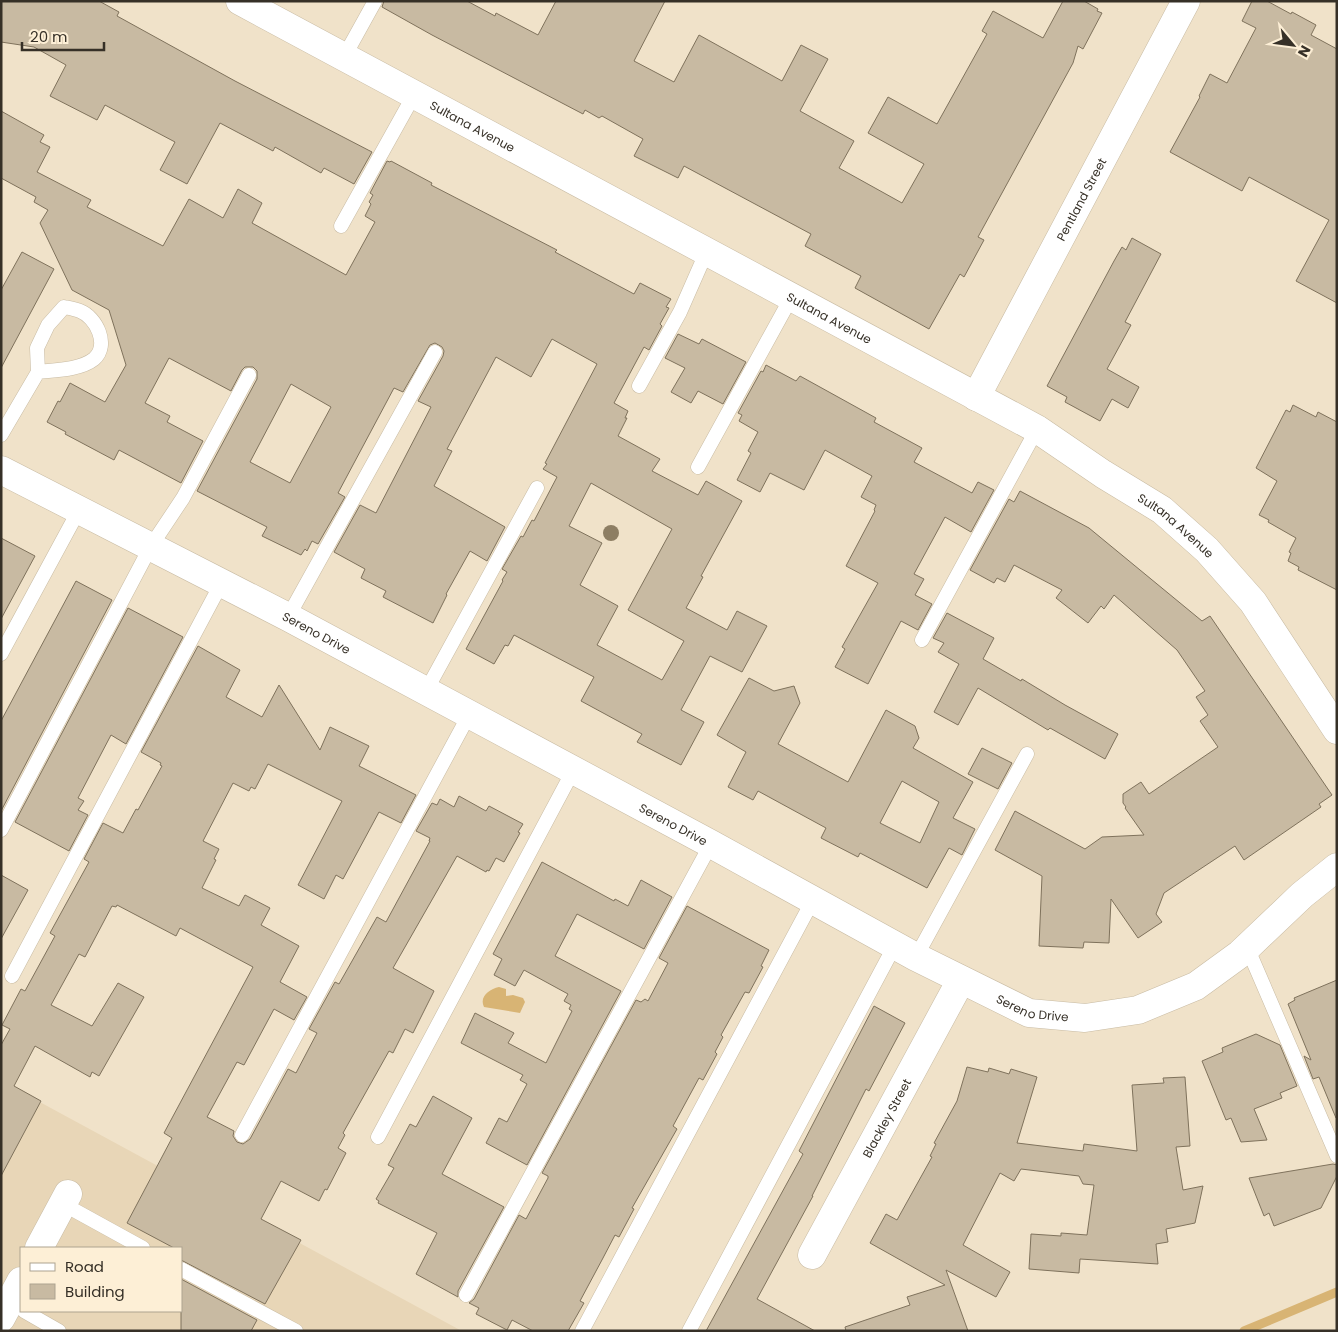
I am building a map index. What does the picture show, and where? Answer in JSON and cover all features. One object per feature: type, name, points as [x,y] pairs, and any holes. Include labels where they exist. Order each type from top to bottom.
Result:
[{"type":"street","name":"Sultana Avenue","points":[[240,1],[706,253],[1037,429],[1103,474],[1162,510],[1207,550],[1253,602],[1337,730]]},
{"type":"street","name":"Pentland Street","points":[[976,397],[1186,1]]},
{"type":"street","name":"Sereno Drive","points":[[1,470],[288,617],[711,844],[905,951],[1028,1013],[1086,1018],[1138,1010],[1196,986],[1247,946],[1302,895],[1337,867]]},
{"type":"street","name":"Blackley Street","points":[[812,1255],[961,980]]},
{"type":"street","points":[[40,1247],[65,1199]]},
{"type":"lane","points":[[344,57],[375,1]]},
{"type":"lane","points":[[341,226],[414,95]]},
{"type":"lane","points":[[639,386],[680,312],[706,253]]},
{"type":"lane","points":[[698,467],[791,298]]},
{"type":"lane","points":[[1,435],[38,372],[37,348],[48,325],[64,307],[80,311],[92,320],[100,335],[100,352],[94,359],[82,366],[38,372]]},
{"type":"lane","points":[[288,617],[435,352]]},
{"type":"lane","points":[[1,830],[151,546],[183,498],[249,375]]},
{"type":"lane","points":[[922,640],[1037,429]]},
{"type":"lane","points":[[426,691],[537,488]]},
{"type":"lane","points":[[1,654],[80,510]]},
{"type":"lane","points":[[12,976],[221,584]]},
{"type":"lane","points":[[242,1135],[469,714]]},
{"type":"lane","points":[[689,1331],[905,951],[1026,754]]},
{"type":"lane","points":[[378,1137],[573,771]]},
{"type":"lane","points":[[466,1295],[711,844]]},
{"type":"lane","points":[[582,1331],[813,900]]},
{"type":"lane","points":[[1247,946],[1337,1156]]},
{"type":"lane","points":[[65,1199],[141,1247]]},
{"type":"lane","points":[[182,1270],[296,1331]]},
{"type":"lane","points":[[27,1312],[59,1331]]},
{"type":"shaded area","points":[[499,987],[506,989],[506,996],[513,995],[523,998],[525,1002],[520,1013],[484,1007],[483,1000],[486,994]]},
{"type":"shaded area","points":[[1,1081],[462,1331],[1,1331]]},
{"type":"building","points":[[1,1],[99,1],[119,12],[117,16],[235,81],[372,152],[354,184],[324,168],[321,173],[275,147],[273,151],[220,123],[187,184],[160,170],[175,142],[105,105],[97,120],[50,96],[66,65],[34,47],[1,42]]},
{"type":"building","points":[[384,1],[467,1],[495,16],[496,13],[538,35],[556,1],[665,1],[634,61],[674,82],[699,35],[782,81],[801,45],[828,59],[800,111],[854,141],[839,168],[902,203],[924,164],[868,133],[888,97],[937,124],[987,34],[982,31],[993,11],[1043,38],[1063,1],[1084,1],[1102,13],[1083,49],[1078,46],[1073,63],[978,237],[984,240],[964,277],[960,274],[929,329],[855,288],[861,276],[805,246],[811,234],[684,166],[678,178],[634,156],[643,139],[602,116],[599,118],[585,110],[583,114],[432,35],[382,7]]},
{"type":"building","points":[[1252,1],[1267,1],[1316,25],[1311,35],[1337,49],[1337,303],[1296,281],[1329,220],[1249,177],[1242,191],[1170,152],[1200,97],[1210,74],[1227,83],[1256,28],[1242,21]]},
{"type":"building","points":[[1,111],[44,135],[40,142],[50,147],[37,172],[91,200],[87,207],[163,246],[189,199],[223,218],[238,189],[262,203],[252,223],[346,275],[375,222],[365,216],[373,195],[370,193],[387,161],[391,161],[432,183],[431,185],[557,250],[555,252],[634,294],[640,283],[671,299],[666,307],[669,308],[660,324],[662,326],[649,350],[644,347],[614,403],[628,411],[625,418],[627,418],[618,436],[660,459],[652,471],[698,495],[706,481],[742,501],[701,576],[703,577],[686,608],[727,630],[737,611],[767,626],[742,672],[710,656],[681,710],[704,722],[681,765],[637,742],[642,734],[581,701],[594,677],[514,635],[508,646],[505,645],[494,664],[466,649],[503,581],[507,572],[502,569],[521,536],[523,537],[532,520],[534,521],[557,477],[543,469],[547,464],[545,463],[597,364],[552,339],[531,377],[496,357],[447,449],[452,451],[434,486],[505,527],[487,561],[470,551],[446,594],[433,623],[383,597],[386,591],[361,578],[365,569],[334,552],[360,505],[376,513],[431,407],[418,401],[443,356],[444,351],[442,347],[435,343],[430,345],[403,392],[394,388],[338,493],[345,497],[318,544],[312,541],[307,551],[305,549],[301,555],[262,536],[267,527],[197,491],[257,379],[257,371],[253,367],[245,367],[242,370],[231,391],[169,358],[145,403],[170,416],[167,422],[203,441],[181,483],[119,450],[114,460],[65,434],[66,432],[47,422],[70,383],[105,402],[126,365],[109,310],[72,290],[40,223],[48,210],[34,202],[36,197],[1,178]],"holes":[[[291,384],[331,407],[290,483],[250,462]],[[591,483],[672,529],[628,610],[684,641],[662,680],[597,645],[618,606],[580,585],[602,543],[569,526]]]},
{"type":"building","points":[[1132,238],[1161,254],[1125,322],[1131,325],[1107,369],[1139,387],[1128,408],[1112,399],[1100,421],[1065,402],[1067,397],[1047,386],[1122,247],[1126,250]]},
{"type":"building","points":[[22,252],[54,269],[1,368],[1,290]]},
{"type":"building","points":[[678,334],[699,344],[702,339],[746,362],[723,404],[698,391],[691,403],[671,392],[685,368],[665,358]]},
{"type":"building","points":[[766,365],[796,381],[800,376],[876,418],[874,422],[922,448],[914,462],[972,493],[978,482],[994,490],[971,532],[945,517],[914,574],[924,579],[915,595],[932,604],[918,630],[901,621],[868,684],[835,667],[845,649],[842,647],[878,583],[846,566],[875,511],[876,505],[861,497],[872,476],[825,450],[804,490],[770,473],[760,492],[737,480],[751,453],[748,451],[758,432],[739,421],[742,415],[738,413]]},
{"type":"building","points":[[1293,405],[1316,417],[1318,412],[1337,422],[1337,590],[1298,570],[1299,567],[1288,561],[1291,553],[1289,552],[1296,538],[1259,515],[1277,481],[1256,468],[1286,410],[1290,412]]},
{"type":"building","points":[[1020,491],[1089,528],[1202,621],[1210,616],[1332,795],[1319,804],[1321,807],[1244,860],[1235,846],[1164,893],[1156,914],[1162,922],[1138,938],[1111,899],[1109,943],[1084,942],[1083,948],[1039,946],[1042,876],[995,850],[1015,811],[1085,849],[1102,837],[1144,835],[1125,808],[1123,794],[1141,782],[1149,794],[1218,747],[1200,721],[1208,715],[1196,697],[1205,691],[1177,650],[1114,595],[1104,609],[1101,606],[1088,623],[1056,598],[1062,590],[1014,565],[1005,582],[997,578],[994,583],[970,570],[1009,499],[1014,502]]},
{"type":"building","points":[[1,538],[35,556],[1,619]]},
{"type":"building","points":[[76,581],[112,600],[1,811],[1,721]]},
{"type":"building","points":[[128,608],[183,637],[126,744],[111,735],[78,798],[84,801],[78,810],[88,815],[69,851],[15,822]]},
{"type":"building","points":[[947,613],[994,638],[983,659],[1118,734],[1105,759],[1050,728],[1048,730],[978,688],[958,725],[934,712],[959,664],[938,652],[944,643],[933,638]]},
{"type":"building","points":[[198,646],[240,670],[226,697],[262,717],[279,685],[320,750],[330,727],[369,746],[359,766],[416,795],[401,823],[379,812],[343,879],[336,875],[324,899],[298,885],[342,801],[268,764],[255,789],[251,787],[249,791],[233,783],[203,841],[219,849],[214,859],[216,860],[202,888],[239,906],[245,895],[270,908],[261,925],[299,946],[280,982],[307,997],[294,1020],[274,1009],[244,1065],[237,1062],[207,1117],[234,1131],[233,1136],[237,1142],[243,1144],[250,1139],[288,1069],[296,1073],[317,1033],[309,1029],[335,982],[339,984],[377,917],[386,922],[430,841],[430,838],[416,831],[432,803],[437,805],[440,799],[454,807],[459,796],[486,811],[489,806],[523,824],[504,862],[496,858],[489,871],[487,870],[486,872],[457,856],[393,968],[434,991],[413,1033],[405,1029],[393,1053],[389,1051],[343,1133],[345,1135],[338,1148],[346,1153],[327,1190],[325,1189],[319,1201],[281,1181],[261,1219],[301,1240],[265,1304],[182,1261],[182,1247],[172,1247],[127,1223],[172,1138],[164,1133],[253,967],[180,928],[176,936],[117,905],[116,907],[112,906],[85,957],[79,954],[51,1005],[92,1026],[118,983],[144,997],[99,1076],[92,1072],[90,1077],[35,1046],[14,1086],[41,1101],[1,1176],[1,1045],[10,1029],[2,1025],[21,989],[25,991],[55,936],[50,933],[89,862],[84,859],[103,823],[123,833],[162,766],[160,765],[161,763],[141,752]]},
{"type":"building","points":[[749,678],[774,691],[794,686],[800,703],[778,744],[848,782],[886,710],[915,726],[919,738],[913,748],[973,782],[953,818],[975,829],[962,855],[949,848],[927,888],[860,853],[858,857],[821,838],[826,828],[758,791],[753,800],[728,787],[746,752],[717,735]],"holes":[[[902,781],[939,802],[920,843],[880,823]]]},
{"type":"building","points":[[982,748],[1012,763],[998,789],[968,774]]},
{"type":"building","points":[[542,862],[614,901],[615,899],[628,906],[641,880],[672,897],[644,949],[577,914],[555,956],[621,991],[527,1165],[486,1143],[499,1118],[507,1122],[527,1084],[520,1080],[523,1075],[461,1043],[475,1013],[514,1033],[508,1043],[546,1063],[572,1011],[569,1009],[571,1005],[564,1001],[568,994],[524,970],[515,986],[494,975],[502,959],[493,954]]},
{"type":"building","points":[[1,875],[28,890],[1,939]]},
{"type":"building","points":[[687,906],[769,950],[761,966],[763,967],[749,993],[745,992],[721,1035],[723,1037],[715,1052],[717,1054],[703,1080],[699,1078],[673,1126],[677,1129],[632,1208],[634,1209],[619,1237],[615,1235],[580,1301],[584,1303],[568,1331],[533,1331],[512,1320],[507,1330],[476,1314],[479,1308],[469,1303],[474,1299],[519,1215],[526,1219],[548,1178],[548,1176],[542,1173],[636,1000],[641,1002],[645,999],[648,1001],[668,963],[659,958]]},
{"type":"building","points":[[1337,980],[1336,1118],[1319,1077],[1313,1079],[1304,1056],[1311,1060],[1288,1004],[1295,1000],[1294,998]]},
{"type":"building","points":[[874,1006],[905,1023],[869,1091],[866,1089],[813,1196],[757,1299],[815,1331],[706,1331],[803,1154],[799,1151]]},
{"type":"building","points":[[1256,1034],[1280,1045],[1297,1086],[1280,1093],[1282,1098],[1254,1109],[1267,1140],[1241,1142],[1231,1118],[1226,1120],[1202,1061],[1223,1052],[1222,1048]]},
{"type":"building","points":[[967,1067],[988,1072],[989,1068],[1009,1074],[1011,1069],[1037,1077],[1017,1143],[1083,1151],[1084,1144],[1137,1151],[1132,1085],[1164,1083],[1163,1078],[1185,1077],[1190,1146],[1176,1147],[1183,1190],[1203,1186],[1195,1223],[1166,1229],[1168,1242],[1156,1244],[1158,1264],[1080,1259],[1079,1273],[1029,1269],[1031,1234],[1061,1236],[1061,1233],[1087,1235],[1094,1185],[1083,1184],[1079,1176],[1021,1169],[1014,1181],[1000,1173],[963,1245],[1010,1272],[996,1297],[946,1270],[968,1331],[846,1331],[845,1327],[910,1305],[907,1297],[945,1285],[870,1243],[886,1214],[897,1220],[932,1157],[930,1156],[936,1144],[934,1143],[957,1101]]},
{"type":"building","points":[[433,1096],[472,1118],[442,1174],[504,1207],[458,1291],[458,1297],[416,1274],[437,1233],[378,1203],[379,1201],[376,1199],[394,1168],[388,1165],[410,1124],[416,1127]]},
{"type":"building","points":[[1333,1164],[1337,1165],[1337,1176],[1321,1208],[1274,1226],[1269,1213],[1264,1216],[1249,1178]]},
{"type":"building","points":[[182,1280],[257,1320],[251,1331],[181,1331]]},
{"type":"waterway","points":[[1244,1331],[1337,1292]]}]
